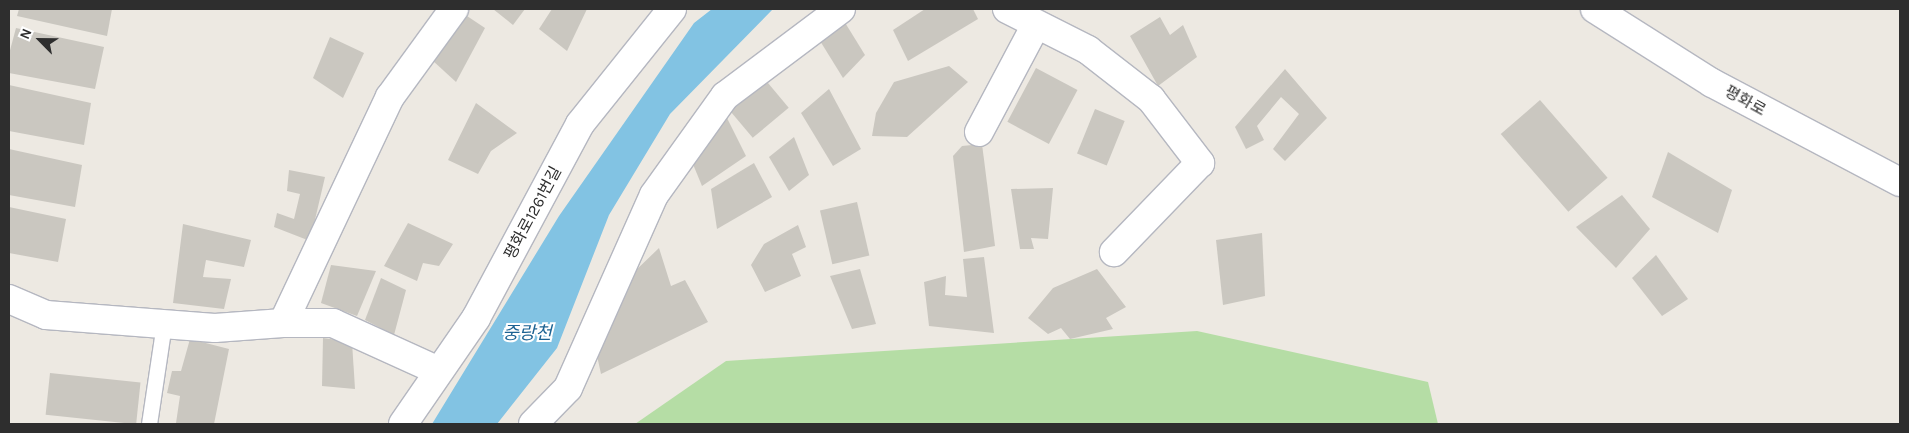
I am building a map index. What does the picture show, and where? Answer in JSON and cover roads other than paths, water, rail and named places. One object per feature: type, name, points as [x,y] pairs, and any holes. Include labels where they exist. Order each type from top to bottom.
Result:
[{"type":"street","points":[[283,323],[390,97],[454,9]]},
{"type":"street","name":"평화로1261번길","points":[[403,424],[476,318],[580,124],[672,9]]},
{"type":"street","points":[[534,424],[568,388],[654,196],[725,96],[841,9]]},
{"type":"street","points":[[1007,9],[1088,50],[1152,99],[1200,163],[1114,252]]},
{"type":"street","name":"평화로","points":[[1595,9],[1712,82],[1900,182]]},
{"type":"street","points":[[979,132],[1036,24]]},
{"type":"street","points":[[9,299],[46,315],[214,328],[283,323],[333,323],[439,371]]},
{"type":"lane","points":[[149,424],[164,324]]},
{"type":"water","name":"중랑천","points":[[712,9],[773,9],[670,114],[609,215],[557,348],[497,424],[432,424],[559,216],[694,23]]}]
